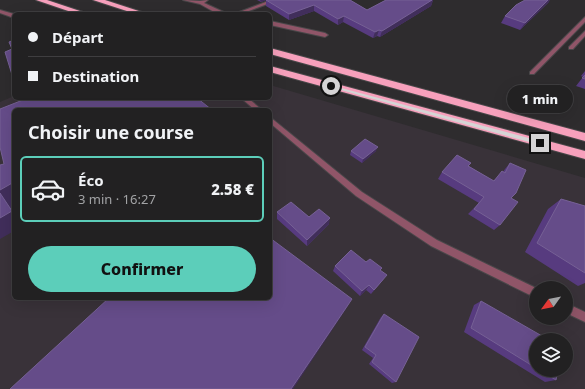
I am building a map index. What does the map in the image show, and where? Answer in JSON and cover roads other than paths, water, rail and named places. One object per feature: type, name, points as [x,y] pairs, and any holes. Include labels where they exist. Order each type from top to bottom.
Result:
[{"type":"highway","points":[[40,0],[79,12]]},
{"type":"highway","points":[[97,0],[137,12]]},
{"type":"highway","points":[[272,52],[585,137]]},
{"type":"highway","points":[[272,70],[585,155]]},
{"type":"street","points":[[185,0],[201,3],[218,12]]},
{"type":"street","points":[[201,3],[207,0]]},
{"type":"street","points":[[242,12],[276,0]]},
{"type":"street","points":[[0,11],[12,15]]},
{"type":"street","points":[[532,73],[585,19]]},
{"type":"street","points":[[272,24],[324,35]]},
{"type":"street","points":[[571,48],[585,33]]},
{"type":"street","points":[[246,100],[256,108]]},
{"type":"street","points":[[272,121],[359,194],[434,243],[529,290]]},
{"type":"street","points":[[573,311],[585,317]]}]
